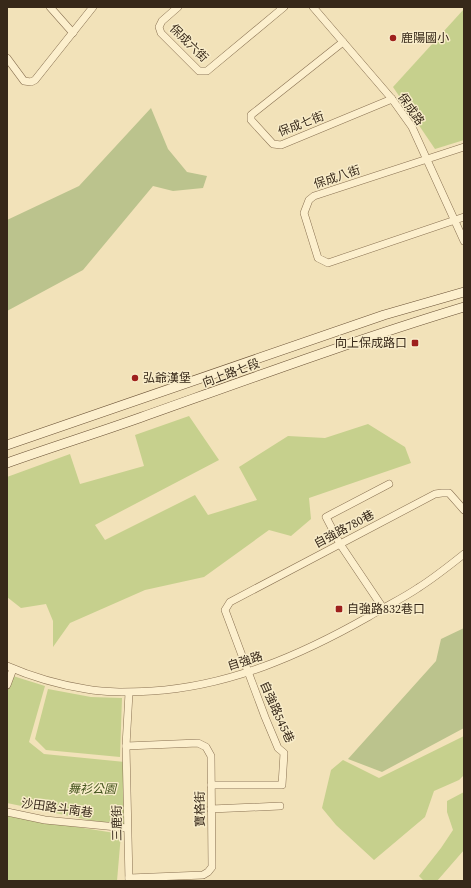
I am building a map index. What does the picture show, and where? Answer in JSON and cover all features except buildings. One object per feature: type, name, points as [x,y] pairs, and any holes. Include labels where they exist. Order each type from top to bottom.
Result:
[{"type":"main road","name":"向上路七段","points":[[7,445],[341,329],[464,292]]},
{"type":"main road","name":"向上路七段","points":[[7,463],[125,424],[355,341],[464,307]]},
{"type":"street","points":[[50,7],[73,33]]},
{"type":"street","points":[[7,58],[24,81],[31,82],[35,80],[93,7]]},
{"type":"street","name":"保成六街","points":[[178,7],[162,21],[159,28],[161,33],[199,71],[207,71],[284,7]]},
{"type":"street","name":"保成路","points":[[313,7],[392,99],[412,127],[464,241]]},
{"type":"street","name":"保成七街","points":[[343,42],[251,115],[252,120],[272,144],[281,145],[392,99]]},
{"type":"street","name":"保成八街","points":[[464,147],[314,196],[306,205],[304,213],[318,258],[328,263],[464,217]]},
{"type":"street","points":[[384,608],[340,544],[326,517],[389,484]]},
{"type":"street","name":"自強路780巷","points":[[248,672],[225,610],[230,602],[435,494],[442,492],[449,493],[464,510]]},
{"type":"street","name":"自強路","points":[[10,668],[66,685],[86,689],[129,693],[176,689],[211,683],[248,672],[309,648],[336,635],[417,589],[464,554]]},
{"type":"street","points":[[7,685],[10,668]]},
{"type":"street","name":"自強路545巷","points":[[211,785],[282,785],[284,753],[278,748],[248,672]]},
{"type":"street","name":"三鹿街","points":[[129,693],[126,746],[129,879]]},
{"type":"street","name":"寶格街","points":[[126,746],[198,743],[206,747],[211,756],[212,868],[203,875],[129,879]]},
{"type":"street","points":[[211,809],[280,806]]},
{"type":"street","name":"沙田路斗南巷","points":[[7,812],[45,820],[128,828]]},
{"type":"green space","points":[[464,9],[464,140],[435,149],[393,87]]},
{"type":"green space","points":[[151,108],[168,149],[187,172],[207,176],[203,188],[173,191],[153,186],[83,270],[7,311],[7,220],[79,186]]},
{"type":"green space","points":[[189,416],[219,460],[95,525],[105,540],[195,495],[208,515],[257,500],[239,467],[288,436],[325,438],[368,424],[405,447],[411,463],[309,498],[311,519],[291,536],[269,530],[204,577],[145,590],[70,623],[53,647],[53,621],[46,604],[21,608],[7,597],[7,477],[70,454],[80,484],[144,466],[135,435]]},
{"type":"green space","points":[[464,628],[464,728],[382,772],[348,759],[436,661],[441,639]]},
{"type":"green space","name":"舞衫公園","points":[[13,676],[45,686],[29,742],[44,754],[125,762],[127,828],[7,803],[7,691]]},
{"type":"green space","points":[[48,689],[91,697],[122,698],[120,757],[46,750],[35,739]]},
{"type":"green space","points":[[464,736],[464,775],[459,780],[434,791],[425,817],[374,860],[336,825],[322,808],[331,770],[343,760],[379,778]]},
{"type":"green space","points":[[464,792],[464,850],[437,881],[424,881],[419,876],[453,830],[447,812],[447,801]]},
{"type":"green space","points":[[8,816],[121,834],[117,881],[7,881]]},
{"type":"place","name":"鹿陽國小","points":[[393,38]]},
{"type":"place","name":"向上保成路口","points":[[415,343]]},
{"type":"place","name":"弘爺漢堡","points":[[135,378]]},
{"type":"place","name":"自強路832巷口","points":[[339,609]]}]
